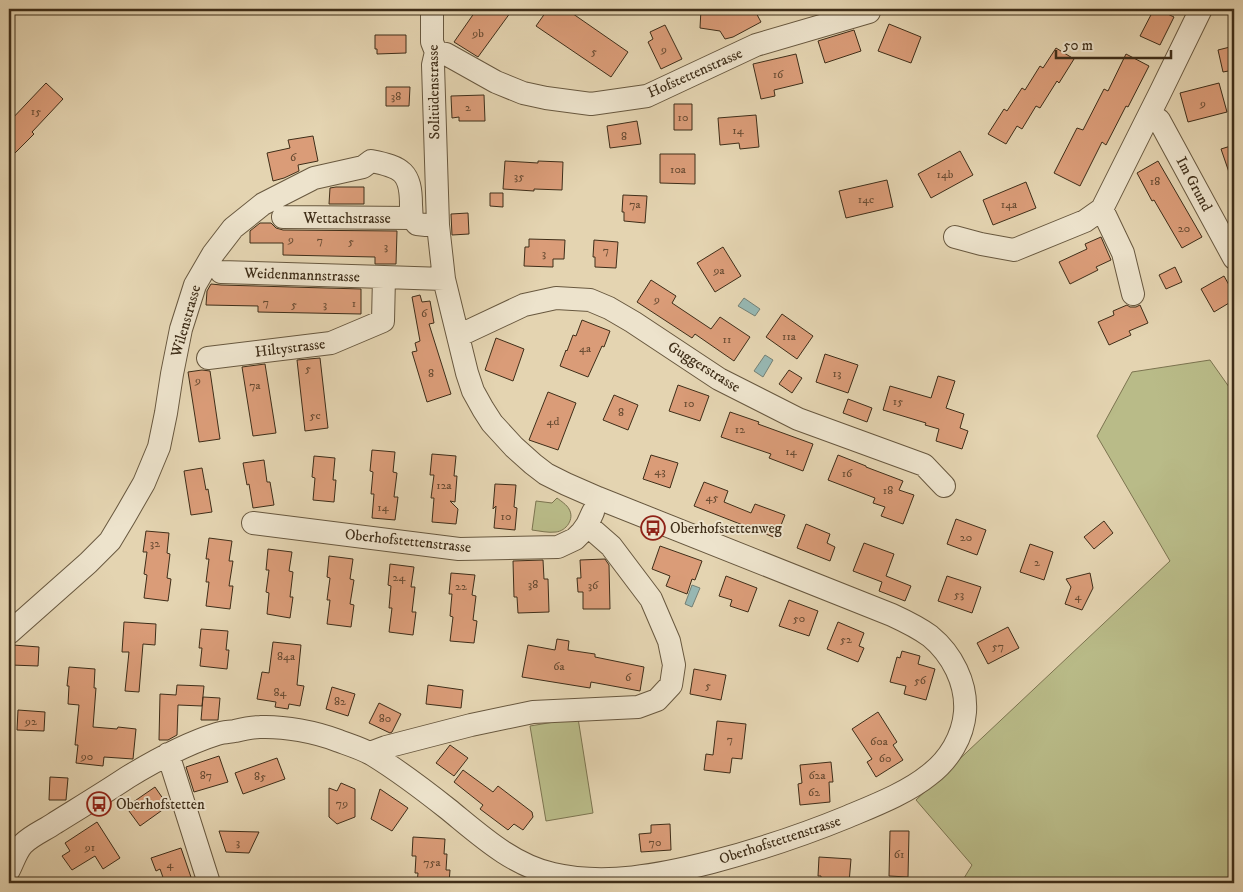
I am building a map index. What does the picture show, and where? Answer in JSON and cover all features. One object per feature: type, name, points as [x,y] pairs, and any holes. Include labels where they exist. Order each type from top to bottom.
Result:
[{"type":"street","name":"Solitüdenstrasse","points":[[432,9],[432,42],[436,52],[433,65],[436,176]]},
{"type":"street","points":[[955,237],[1014,250],[1085,221],[1102,209],[1201,9]]},
{"type":"street","name":"Hofstettenstrasse","points":[[436,52],[446,54],[488,78],[523,93],[592,104],[647,96],[756,45],[869,12]]},
{"type":"street","name":"Im Grund","points":[[1149,115],[1159,120],[1234,258]]},
{"type":"street","name":"Wilenstrasse","points":[[9,633],[110,541],[144,483],[159,447],[181,329],[195,285],[213,254],[233,228],[263,204],[314,178],[363,168],[371,161],[397,168],[406,177],[410,184],[412,218]]},
{"type":"street","name":"Oberhofstettenstrasse","points":[[9,870],[21,845],[168,754],[219,733],[260,727],[295,729],[326,736],[370,753],[416,784],[499,849],[522,862],[564,880],[607,879],[687,869],[743,854],[815,830],[874,806],[918,783],[939,767],[954,748],[963,726],[965,713],[963,687],[959,674],[952,662],[937,643],[919,629],[892,615],[598,498],[546,474],[502,435],[483,409],[473,391],[467,373],[444,279],[438,225],[436,176]]},
{"type":"street","points":[[1102,209],[1122,253],[1133,294]]},
{"type":"street","name":"Wettachstrasse","points":[[283,217],[412,218]]},
{"type":"street","points":[[412,218],[417,224],[426,226],[438,225]]},
{"type":"street","name":"Weidenmannstrasse","points":[[221,272],[384,277]]},
{"type":"street","points":[[384,277],[444,279]]},
{"type":"street","name":"Hiltystrasse","points":[[208,358],[331,343],[384,321],[384,277]]},
{"type":"street","name":"Guggerstrasse","points":[[458,336],[524,305],[556,298],[590,300],[609,308],[633,322],[719,379],[798,419],[924,465],[944,486]]},
{"type":"street","name":"Oberhofstettenstrasse","points":[[252,523],[459,549],[558,546],[575,539],[587,525],[598,498]]},
{"type":"street","points":[[370,753],[386,747],[471,725],[533,712],[638,706],[657,700],[672,685],[674,665],[669,641],[650,599],[611,546],[587,525]]},
{"type":"street","points":[[168,754],[210,883]]},
{"type":"green space","points":[[1210,360],[1234,394],[1234,883],[961,883],[972,865],[916,800],[1170,561],[1097,436],[1132,372]]},
{"type":"green space","points":[[557,498],[571,513],[569,524],[556,532],[532,530],[536,501],[552,503]]},
{"type":"green space","points":[[578,718],[593,813],[546,821],[530,726]]},
{"type":"water","points":[[744,298],[760,309],[755,316],[738,306]]},
{"type":"water","points":[[765,355],[773,360],[763,377],[754,371]]},
{"type":"water","points":[[692,585],[700,588],[692,607],[685,604]]},
{"type":"building","points":[[477,9],[513,9],[478,57],[454,42]]},
{"type":"building","points":[[548,9],[566,9],[628,52],[611,77],[536,26]]},
{"type":"building","points":[[701,9],[754,9],[761,22],[733,37],[725,39],[720,31],[700,28]]},
{"type":"building","points":[[1154,9],[1174,17],[1160,45],[1140,36]]},
{"type":"building","points":[[889,24],[921,37],[911,63],[878,51]]},
{"type":"building","points":[[665,25],[682,59],[661,69],[648,42],[653,39],[650,32]]},
{"type":"building","points":[[854,30],[861,51],[825,63],[818,41]]},
{"type":"building","points":[[375,35],[406,35],[406,53],[377,54]]},
{"type":"building","points":[[1234,46],[1234,70],[1223,72],[1218,50]]},
{"type":"building","points":[[1056,48],[1074,59],[1040,108],[1036,106],[1022,129],[1017,126],[1006,144],[988,134],[1004,109],[1007,111],[1022,88],[1025,90],[1040,66],[1043,68]]},
{"type":"building","points":[[796,54],[803,83],[774,90],[775,96],[761,99],[753,64]]},
{"type":"building","points":[[1126,54],[1149,66],[1106,145],[1102,142],[1080,186],[1054,173],[1077,128],[1083,130],[1104,89],[1108,91]]},
{"type":"building","points":[[46,83],[63,99],[32,132],[34,134],[9,159],[9,122]]},
{"type":"building","points":[[1219,83],[1227,112],[1188,122],[1180,93]]},
{"type":"building","points":[[386,87],[410,87],[409,106],[386,106]]},
{"type":"building","points":[[484,95],[485,121],[459,121],[459,117],[452,118],[451,96]]},
{"type":"building","points":[[674,104],[692,104],[692,130],[674,130]]},
{"type":"building","points":[[756,115],[759,147],[740,149],[739,143],[720,145],[718,118]]},
{"type":"building","points":[[637,121],[641,144],[610,148],[607,126]]},
{"type":"building","points":[[313,136],[318,161],[298,165],[299,171],[273,181],[267,153],[290,148],[288,140]]},
{"type":"building","points":[[1234,145],[1234,181],[1232,181],[1221,149]]},
{"type":"building","points":[[960,151],[973,175],[931,198],[918,174]]},
{"type":"building","points":[[660,154],[695,154],[695,184],[660,183]]},
{"type":"building","points":[[505,161],[563,162],[562,190],[503,189]]},
{"type":"building","points":[[1158,161],[1202,237],[1182,248],[1154,200],[1152,201],[1137,173]]},
{"type":"building","points":[[887,180],[893,207],[846,218],[839,191]]},
{"type":"building","points":[[1026,182],[1036,208],[993,225],[983,200]]},
{"type":"building","points":[[364,187],[364,204],[329,204],[330,188]]},
{"type":"building","points":[[490,193],[503,193],[503,207],[490,206]]},
{"type":"building","points":[[623,195],[647,196],[645,223],[624,221],[624,212],[622,212]]},
{"type":"building","points":[[468,213],[469,234],[452,235],[451,214]]},
{"type":"building","points":[[260,223],[271,223],[276,228],[283,230],[397,231],[396,264],[375,264],[375,257],[283,255],[283,243],[250,243],[250,231]]},
{"type":"building","points":[[1101,237],[1111,260],[1096,267],[1098,270],[1070,284],[1059,262],[1087,249],[1085,244]]},
{"type":"building","points":[[529,239],[565,240],[564,259],[553,259],[553,267],[524,266],[525,247],[529,247]]},
{"type":"building","points":[[594,240],[618,242],[616,268],[595,267],[595,257],[593,257]]},
{"type":"building","points":[[723,247],[741,276],[715,292],[697,263]]},
{"type":"building","points":[[1175,267],[1182,282],[1166,289],[1159,275]]},
{"type":"building","points":[[1224,276],[1234,294],[1234,300],[1214,312],[1201,289]]},
{"type":"building","points":[[651,280],[676,296],[672,303],[711,329],[720,317],[750,337],[734,361],[695,334],[692,338],[637,302]]},
{"type":"building","points":[[211,284],[361,289],[361,314],[258,312],[258,306],[206,305],[207,291]]},
{"type":"building","points":[[420,295],[422,302],[430,301],[434,323],[429,324],[451,394],[427,402],[412,352],[417,351],[415,343],[420,341],[412,297]]},
{"type":"building","points":[[1127,305],[1136,307],[1140,305],[1148,323],[1129,331],[1131,335],[1109,345],[1098,322],[1114,315],[1113,311]]},
{"type":"building","points":[[782,314],[813,336],[797,359],[766,337]]},
{"type":"building","points":[[582,320],[610,331],[588,377],[560,366],[573,335],[576,336]]},
{"type":"building","points":[[496,338],[524,349],[513,381],[485,370]]},
{"type":"building","points":[[825,354],[858,365],[848,393],[816,382]]},
{"type":"building","points":[[320,358],[328,428],[305,431],[297,360]]},
{"type":"building","points":[[265,364],[276,433],[253,436],[242,367]]},
{"type":"building","points":[[789,370],[802,378],[792,393],[779,384]]},
{"type":"building","points":[[210,371],[220,439],[199,442],[188,372]]},
{"type":"building","points":[[938,376],[955,381],[946,408],[964,414],[960,428],[968,431],[962,449],[936,441],[939,429],[925,425],[926,423],[883,410],[890,386],[931,398]]},
{"type":"building","points":[[678,385],[709,396],[700,421],[669,411]]},
{"type":"building","points":[[548,392],[576,403],[558,450],[529,440]]},
{"type":"building","points":[[614,395],[638,405],[628,430],[603,420]]},
{"type":"building","points":[[848,399],[872,408],[867,422],[843,413]]},
{"type":"building","points":[[730,412],[813,444],[803,471],[769,458],[771,454],[721,437]]},
{"type":"building","points":[[372,450],[395,452],[393,472],[397,473],[394,497],[398,497],[395,520],[372,518],[374,494],[371,494],[373,472],[370,471]]},
{"type":"building","points":[[432,454],[456,456],[454,476],[457,476],[455,502],[450,501],[458,509],[456,524],[432,522],[434,498],[431,498],[434,475],[430,475]]},
{"type":"building","points":[[651,455],[678,463],[670,488],[643,479]]},
{"type":"building","points":[[838,455],[903,481],[899,490],[914,495],[903,524],[881,516],[885,507],[873,503],[875,498],[828,480]]},
{"type":"building","points":[[314,456],[335,458],[334,502],[313,500],[315,478],[312,477]]},
{"type":"building","points":[[264,460],[267,482],[270,482],[274,505],[253,508],[243,463]]},
{"type":"building","points":[[202,468],[212,512],[191,515],[184,471]]},
{"type":"building","points":[[704,482],[728,491],[724,502],[751,513],[755,504],[785,515],[776,538],[694,506]]},
{"type":"building","points":[[495,484],[516,485],[514,507],[517,508],[515,530],[494,528]]},
{"type":"building","points":[[956,519],[986,530],[977,555],[947,544]]},
{"type":"building","points":[[1104,521],[1113,533],[1094,549],[1084,537]]},
{"type":"building","points":[[806,524],[830,534],[827,543],[835,547],[830,561],[797,548]]},
{"type":"building","points":[[146,531],[169,533],[167,553],[170,554],[167,578],[171,579],[168,601],[144,598],[147,575],[144,574],[147,552],[143,552]]},
{"type":"building","points":[[209,538],[232,541],[229,561],[233,561],[229,586],[233,586],[230,609],[206,606],[209,582],[206,582],[209,559],[206,559]]},
{"type":"building","points":[[864,543],[894,554],[886,576],[911,586],[905,601],[879,591],[882,582],[853,571]]},
{"type":"building","points":[[1030,544],[1053,552],[1044,580],[1020,572]]},
{"type":"building","points":[[660,546],[702,561],[695,580],[692,579],[687,594],[666,586],[670,576],[652,569]]},
{"type":"building","points":[[268,549],[292,552],[289,571],[293,572],[290,597],[293,597],[290,618],[267,614],[269,593],[266,592],[269,570],[266,570]]},
{"type":"building","points":[[329,556],[353,559],[350,579],[354,580],[350,604],[354,605],[351,627],[327,624],[330,600],[327,600],[330,578],[327,577]]},
{"type":"building","points":[[605,559],[609,565],[610,609],[583,609],[583,592],[578,592],[577,578],[581,578],[580,560]]},
{"type":"building","points":[[543,560],[544,579],[548,579],[549,612],[518,613],[517,597],[514,597],[513,561]]},
{"type":"building","points":[[390,564],[414,567],[411,587],[415,587],[412,612],[416,612],[413,635],[389,632],[392,608],[389,608],[391,586],[388,585]]},
{"type":"building","points":[[451,573],[475,575],[472,595],[476,596],[473,620],[477,621],[474,643],[450,641],[453,617],[450,616],[452,594],[449,594]]},
{"type":"building","points":[[1090,573],[1093,588],[1082,610],[1065,604],[1071,587],[1066,579]]},
{"type":"building","points":[[726,576],[757,588],[748,612],[730,606],[732,600],[719,596]]},
{"type":"building","points":[[947,576],[981,587],[972,613],[938,601]]},
{"type":"building","points":[[789,600],[818,611],[809,636],[779,626]]},
{"type":"building","points":[[124,622],[156,624],[155,645],[143,644],[139,692],[125,691],[129,652],[122,652]]},
{"type":"building","points":[[838,622],[864,633],[859,646],[864,648],[858,662],[827,649]]},
{"type":"building","points":[[1008,627],[1019,648],[988,664],[977,643]]},
{"type":"building","points":[[201,629],[228,631],[227,669],[200,666],[202,648],[199,648]]},
{"type":"building","points":[[557,639],[569,641],[568,650],[595,654],[595,657],[644,667],[640,691],[591,682],[590,688],[522,677],[528,645],[555,650]]},
{"type":"building","points":[[273,642],[301,645],[297,685],[304,686],[300,706],[289,704],[288,709],[275,707],[276,702],[257,699],[262,672],[269,673]]},
{"type":"building","points":[[13,645],[39,647],[38,666],[11,665]]},
{"type":"building","points":[[902,651],[920,656],[918,664],[935,669],[926,700],[904,694],[906,686],[890,682],[897,657],[900,658]]},
{"type":"building","points":[[69,667],[95,669],[94,688],[96,688],[93,727],[136,729],[133,759],[104,757],[103,766],[76,763],[78,745],[75,745],[79,705],[68,704]]},
{"type":"building","points":[[694,669],[726,675],[721,700],[690,694]]},
{"type":"building","points":[[177,685],[204,686],[202,706],[178,705],[177,735],[168,740],[159,740],[160,694],[176,695]]},
{"type":"building","points":[[428,685],[463,690],[461,708],[426,704]]},
{"type":"building","points":[[332,687],[355,694],[348,716],[326,709]]},
{"type":"building","points":[[203,697],[220,698],[218,720],[201,720]]},
{"type":"building","points":[[379,703],[401,714],[390,733],[369,723]]},
{"type":"building","points":[[18,710],[45,712],[44,731],[17,730]]},
{"type":"building","points":[[878,712],[897,742],[893,745],[903,760],[876,777],[867,762],[872,759],[852,729]]},
{"type":"building","points":[[717,721],[746,724],[742,759],[732,758],[730,773],[704,770],[706,754],[713,755]]},
{"type":"building","points":[[450,745],[468,758],[454,776],[436,763]]},
{"type":"building","points":[[219,756],[228,782],[194,792],[186,767]]},
{"type":"building","points":[[277,758],[285,779],[243,794],[235,773]]},
{"type":"building","points":[[831,762],[833,782],[829,782],[830,802],[800,805],[798,784],[802,783],[800,765]]},
{"type":"building","points":[[463,770],[493,792],[498,786],[532,812],[533,817],[523,830],[514,824],[508,830],[480,809],[483,805],[454,782]]},
{"type":"building","points":[[50,777],[68,778],[66,800],[49,800]]},
{"type":"building","points":[[341,783],[355,789],[355,817],[337,824],[329,817],[329,788],[337,791]]},
{"type":"building","points":[[155,787],[168,806],[140,826],[126,807]]},
{"type":"building","points":[[380,789],[408,808],[392,831],[371,819]]},
{"type":"building","points":[[97,822],[120,858],[103,869],[95,856],[72,870],[62,856],[70,851],[65,843]]},
{"type":"building","points":[[670,824],[671,850],[641,852],[639,834],[651,833],[651,825]]},
{"type":"building","points":[[219,831],[259,832],[249,853],[226,852]]},
{"type":"building","points":[[890,831],[909,831],[908,877],[889,876]]},
{"type":"building","points":[[413,837],[445,839],[444,854],[447,854],[446,870],[450,870],[449,883],[417,883],[418,873],[415,873],[416,856],[412,856]]},
{"type":"building","points":[[181,848],[193,883],[165,883],[160,869],[156,871],[151,858]]},
{"type":"building","points":[[819,857],[851,859],[849,883],[821,883],[821,876],[818,876]]},
{"type":"place","name":"Oberhofstettenweg","points":[[653,528]]},
{"type":"place","name":"Oberhofstetten","points":[[99,804]]}]
